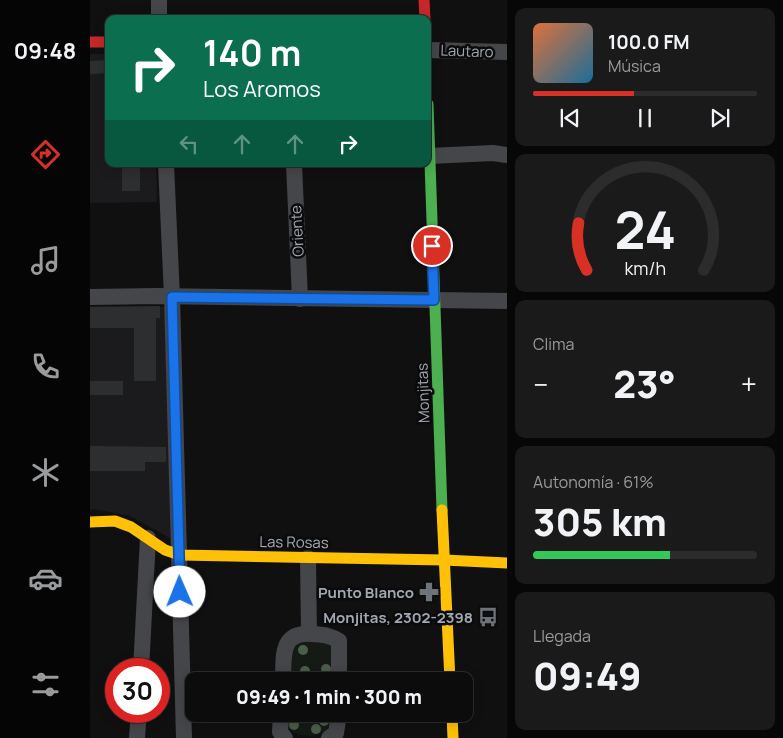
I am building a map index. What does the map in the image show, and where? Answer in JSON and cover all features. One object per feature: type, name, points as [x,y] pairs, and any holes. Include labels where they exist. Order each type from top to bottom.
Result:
[{"type":"main road","points":[[424,0],[425,15]]},
{"type":"main road","points":[[90,42],[105,42]]},
{"type":"main road","name":"Monjitas","points":[[429,167],[450,672]]},
{"type":"main road","name":"Las Rosas","points":[[90,522],[115,521],[131,527],[165,550],[180,555],[507,563]]},
{"type":"main road","points":[[452,722],[453,738]]},
{"type":"street","points":[[159,0],[159,15]]},
{"type":"street","name":"Lautaro","points":[[431,50],[507,52]]},
{"type":"street","points":[[431,156],[507,155]]},
{"type":"street","points":[[166,167],[172,297],[184,738]]},
{"type":"street","name":"Oriente","points":[[294,167],[300,299]]},
{"type":"street","points":[[90,297],[507,301]]},
{"type":"street","points":[[142,658],[148,538]]},
{"type":"street","points":[[308,558],[308,634]]},
{"type":"street","points":[[284,672],[285,648],[295,634],[330,635],[339,641],[339,672]]},
{"type":"street","points":[[281,722],[282,736]]},
{"type":"street","points":[[329,738],[336,733],[337,722]]},
{"type":"street","points":[[137,738],[138,723]]},
{"type":"shaded area","points":[[90,54],[105,54],[105,167],[156,167],[157,202],[90,203]]},
{"type":"shaded area","points":[[90,306],[168,307],[170,538],[130,516],[94,509],[90,510]]},
{"type":"shaded area","points":[[300,639],[331,644],[333,672],[288,672],[289,653]]},
{"type":"shaded area","points":[[288,722],[330,722],[328,729],[324,732],[308,736],[297,734],[288,729]]},
{"type":"building","points":[[105,60],[105,73],[90,74],[90,61]]},
{"type":"building","points":[[122,167],[140,167],[140,191],[122,191]]},
{"type":"building","points":[[160,306],[160,318],[156,318],[156,381],[134,381],[134,328],[90,328],[90,307]]},
{"type":"building","points":[[90,381],[123,381],[123,395],[90,395]]},
{"type":"building","points":[[90,446],[166,447],[166,462],[145,462],[145,471],[90,471]]},
{"type":"traffic: fast","points":[[430,167],[442,510]]},
{"type":"traffic: slow","points":[[442,510],[450,672]]},
{"type":"traffic: slow","points":[[90,522],[115,521],[131,527],[165,550],[180,555],[507,563]]},
{"type":"traffic: slow","points":[[452,722],[453,738]]},
{"type":"traffic: jam","points":[[424,0],[425,15]]},
{"type":"traffic: jam","points":[[90,42],[105,42]]},
{"type":"place","name":"Punto Blanco","points":[[429,592]]},
{"type":"place","name":"Monjitas, 2302-2398","points":[[488,617]]},
{"type":"route","points":[[180,592],[172,297],[434,300],[432,246]]}]
